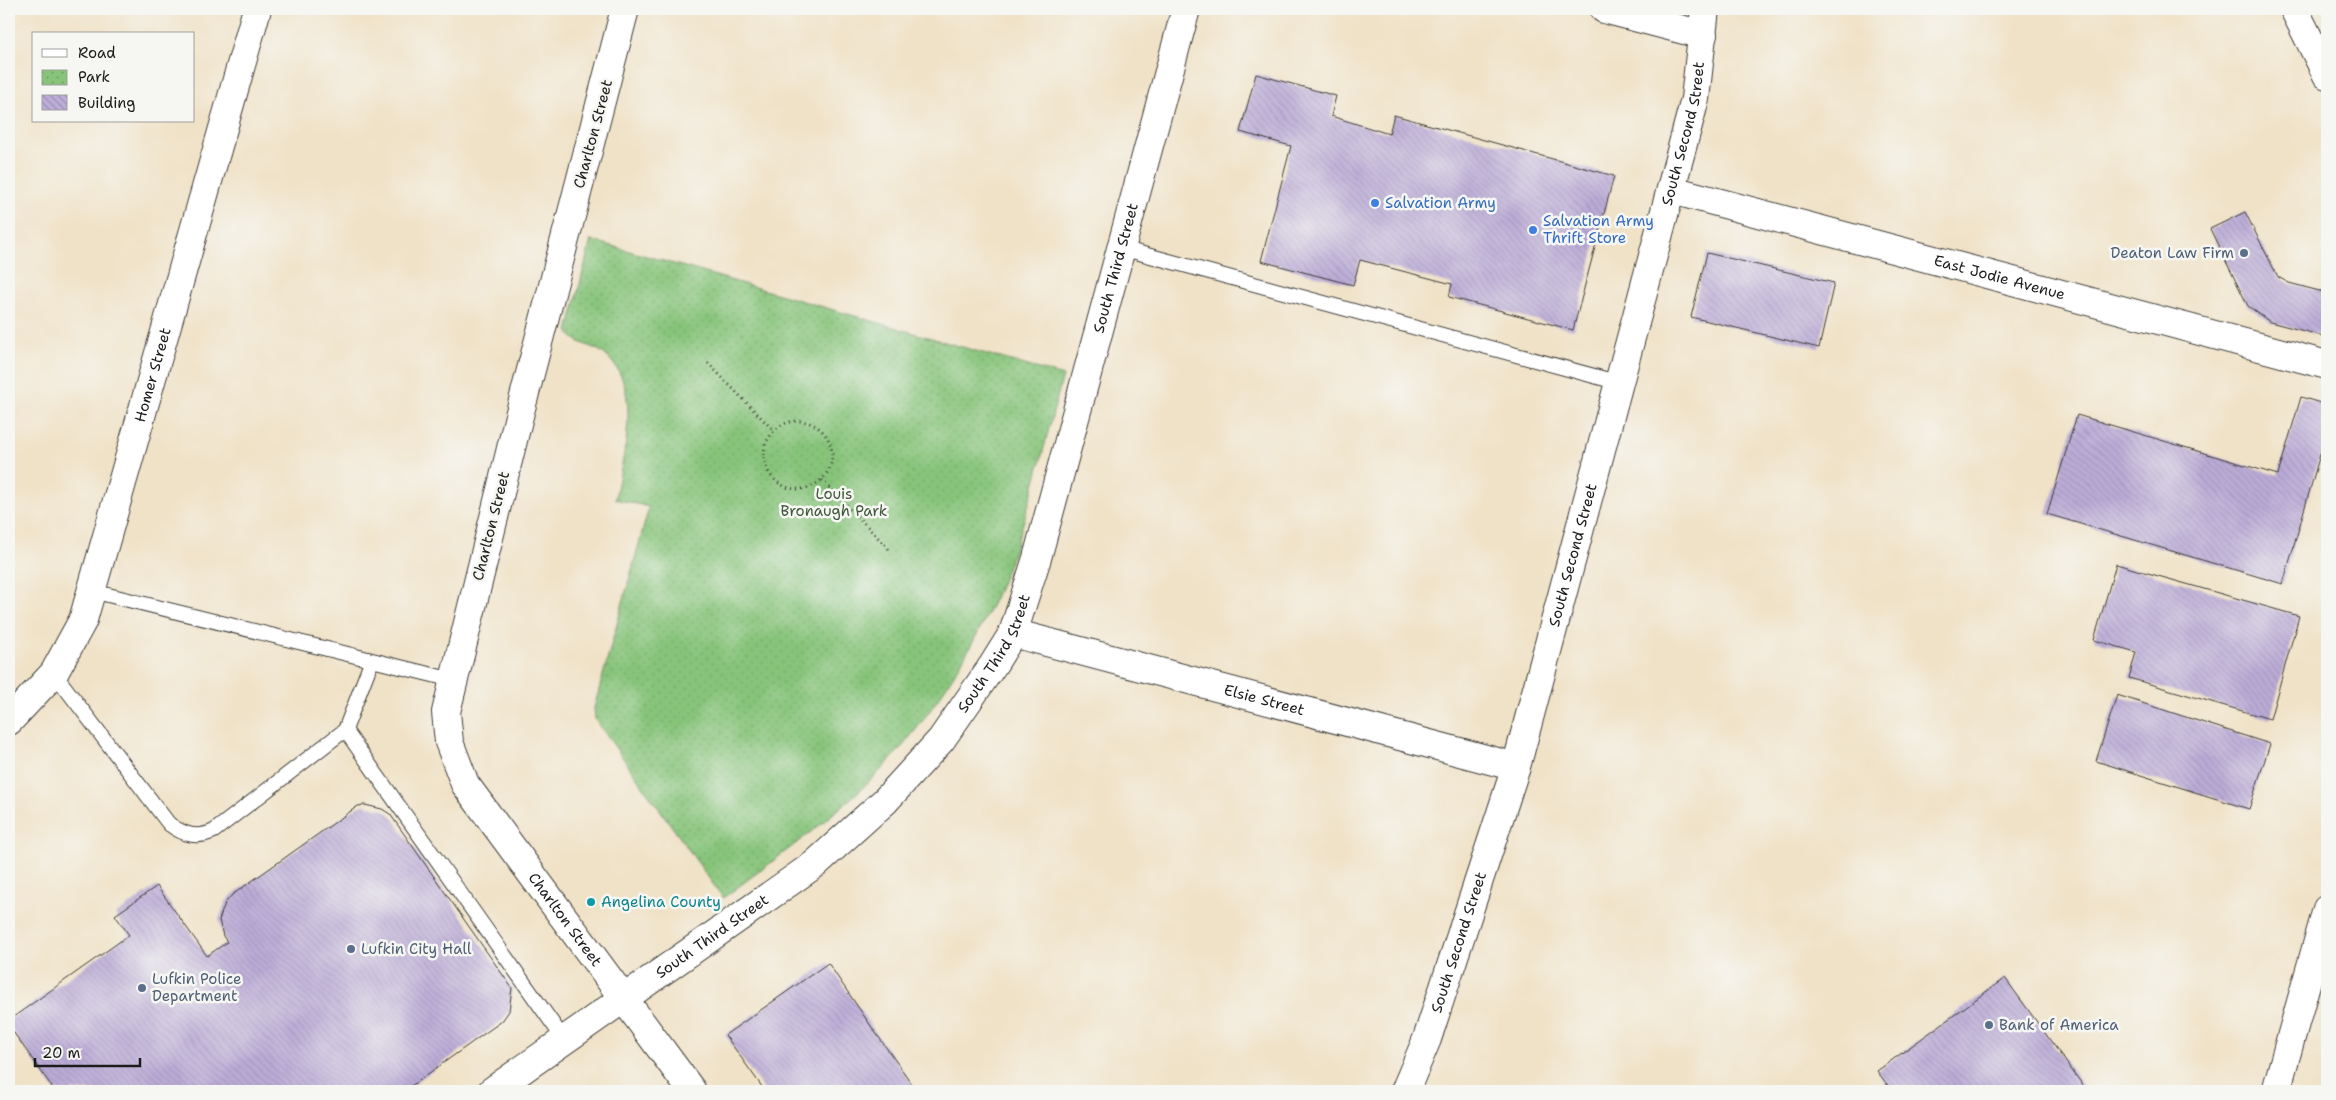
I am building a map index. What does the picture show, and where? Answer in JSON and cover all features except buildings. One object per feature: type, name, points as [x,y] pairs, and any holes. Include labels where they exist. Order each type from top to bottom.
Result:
[{"type":"street","name":"Homer Street","points":[[9,721],[54,673],[83,620],[257,9]]},
{"type":"street","name":"Charlton Street","points":[[625,9],[446,712],[449,742],[465,784],[501,836],[692,1091]]},
{"type":"street","name":"South Third Street","points":[[492,1091],[815,864],[885,801],[941,740],[1013,633],[1037,558],[1186,9]]},
{"type":"street","points":[[1604,9],[1704,22]]},
{"type":"street","points":[[2294,9],[2327,75]]},
{"type":"street","name":"South Second Street","points":[[1404,1091],[1438,1006],[1516,767],[1695,99],[1704,22]]},
{"type":"street","name":"East Jodie Avenue","points":[[1672,190],[2327,365]]},
{"type":"street","name":"Elsie Street","points":[[1013,633],[1516,767]]},
{"type":"street","points":[[2276,1091],[2327,908]]},
{"type":"lane","points":[[1121,248],[1620,383]]},
{"type":"lane","points":[[92,591],[453,680]]},
{"type":"lane","points":[[54,673],[169,824],[191,836],[205,835],[214,831],[345,730],[372,660]]},
{"type":"lane","points":[[345,730],[565,1040]]},
{"type":"path","points":[[708,363],[774,431]]},
{"type":"path","points":[[798,422],[814,425],[822,432],[828,440],[832,460],[829,471],[822,480],[801,490],[789,488],[770,475],[765,464],[764,452],[767,441],[774,431],[782,425],[798,422]]},
{"type":"path","points":[[822,480],[889,549]]},
{"type":"green space","name":"Louis Bronaugh Park","points":[[591,240],[1063,376],[1012,558],[978,633],[948,684],[913,733],[876,775],[821,824],[723,898],[595,719],[594,708],[649,507],[615,499],[628,422],[624,384],[616,367],[603,353],[574,339],[568,331]]},
{"type":"place","name":"Salvation Army","points":[[1375,203]]},
{"type":"place","name":"Salvation Army Thrift Store","points":[[1533,230]]},
{"type":"place","name":"Deaton Law Firm","points":[[2244,253]]},
{"type":"place","name":"Angelina County","points":[[591,902]]},
{"type":"place","name":"Lufkin City Hall","points":[[351,949]]},
{"type":"place","name":"Lufkin Police Department","points":[[142,988]]},
{"type":"place","name":"Bank of America","points":[[1989,1025]]}]
